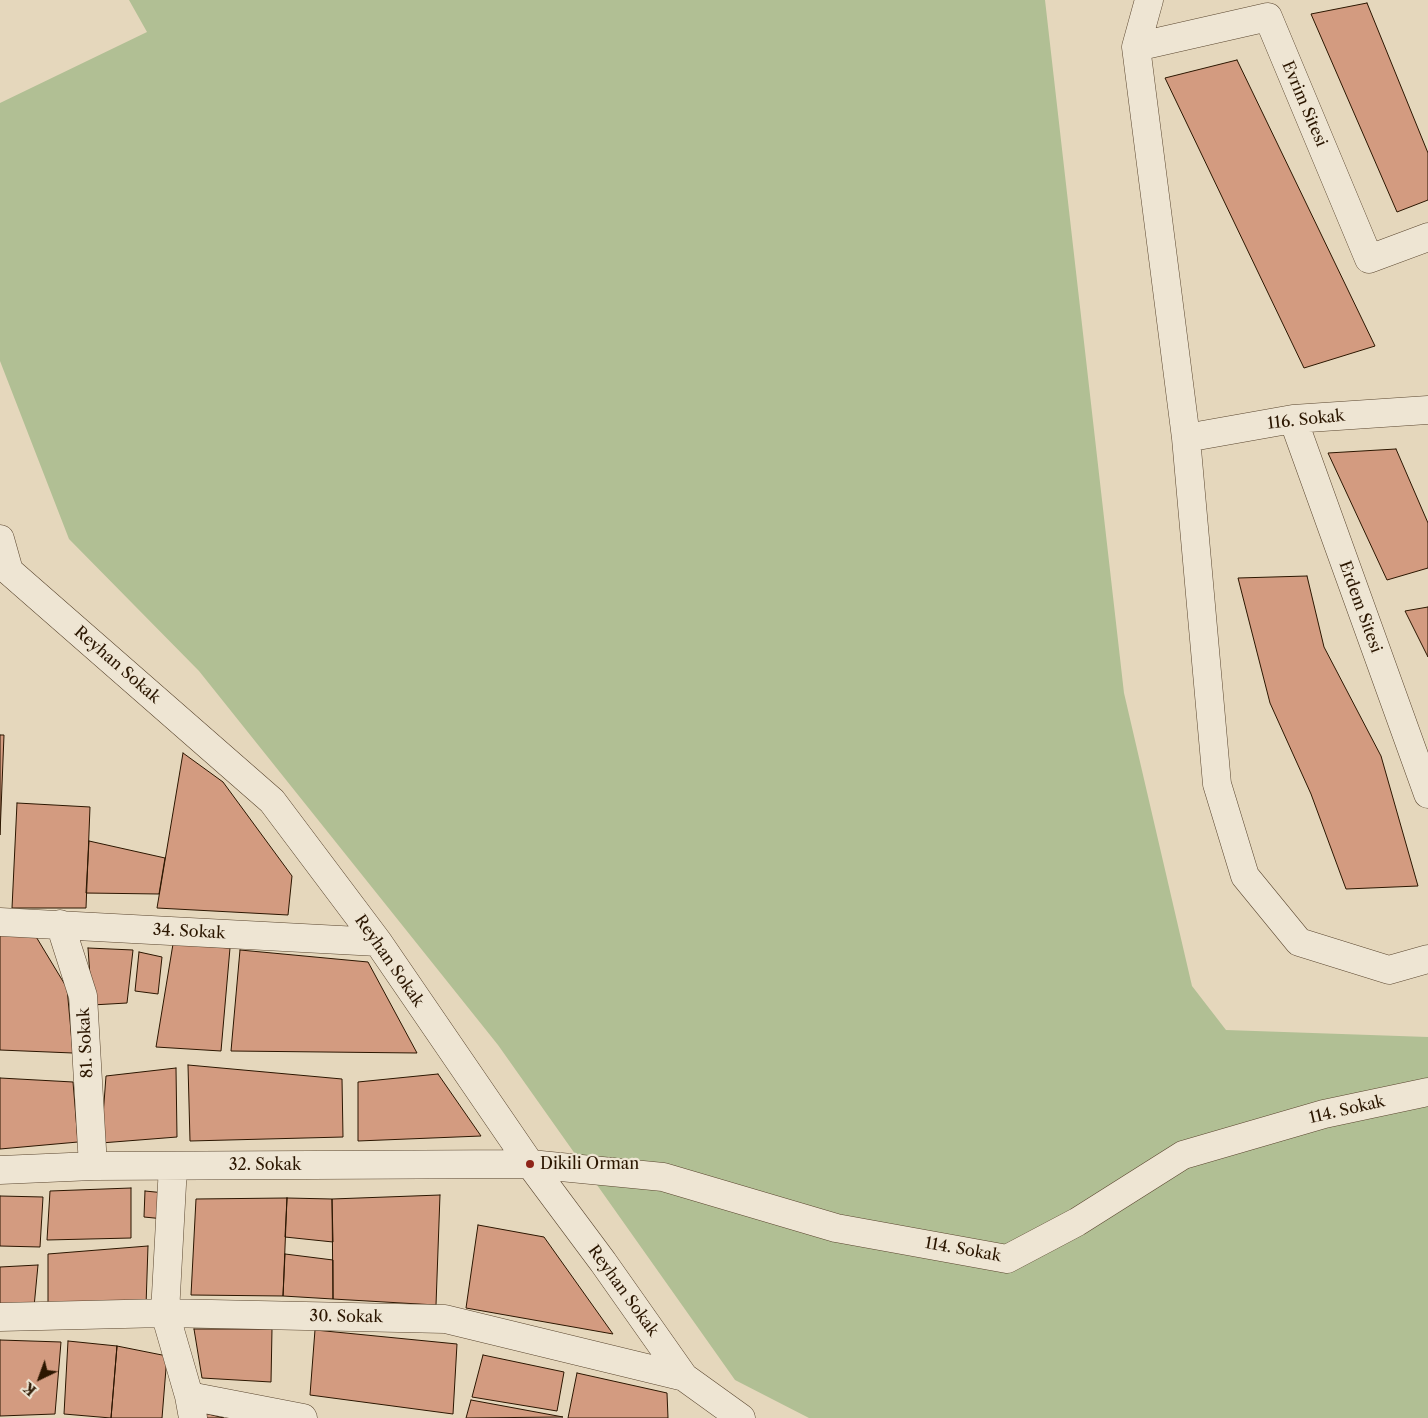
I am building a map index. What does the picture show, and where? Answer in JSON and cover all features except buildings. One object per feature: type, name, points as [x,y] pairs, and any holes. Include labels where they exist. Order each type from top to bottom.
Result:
[{"type":"street","points":[[1149,0],[1136,47],[1186,438],[1217,784],[1244,876],[1299,942],[1389,970],[1428,959]]},
{"type":"street","name":"Evrim Sitesi","points":[[1136,47],[1268,17],[1369,259],[1428,237]]},
{"type":"street","name":"116. Sokak","points":[[1186,438],[1293,419],[1428,410]]},
{"type":"street","name":"Erdem Sitesi","points":[[1293,419],[1428,794]]},
{"type":"street","name":"Reyhan Sokak","points":[[0,539],[4,571],[272,801],[378,942],[530,1164],[684,1377],[742,1418]]},
{"type":"street","name":"34. Sokak","points":[[0,922],[378,942]]},
{"type":"street","name":"81. Sokak","points":[[60,924],[83,996],[93,1166]]},
{"type":"street","name":"114. Sokak","points":[[530,1164],[663,1177],[836,1228],[1007,1259],[1077,1222],[1184,1155],[1324,1114],[1428,1092]]},
{"type":"street","name":"32. Sokak","points":[[0,1170],[93,1166],[530,1164]]},
{"type":"street","points":[[173,1166],[165,1313],[191,1407],[303,1418]]},
{"type":"street","name":"30. Sokak","points":[[0,1317],[165,1313],[445,1319],[684,1377]]},
{"type":"green space","points":[[129,0],[1045,0],[1124,693],[1192,986],[1226,1030],[1428,1037],[1428,1418],[809,1418],[735,1380],[498,1045],[199,671],[69,539],[0,361],[0,103],[147,32]]},
{"type":"place","name":"Dikili Orman","points":[[530,1164]]}]
